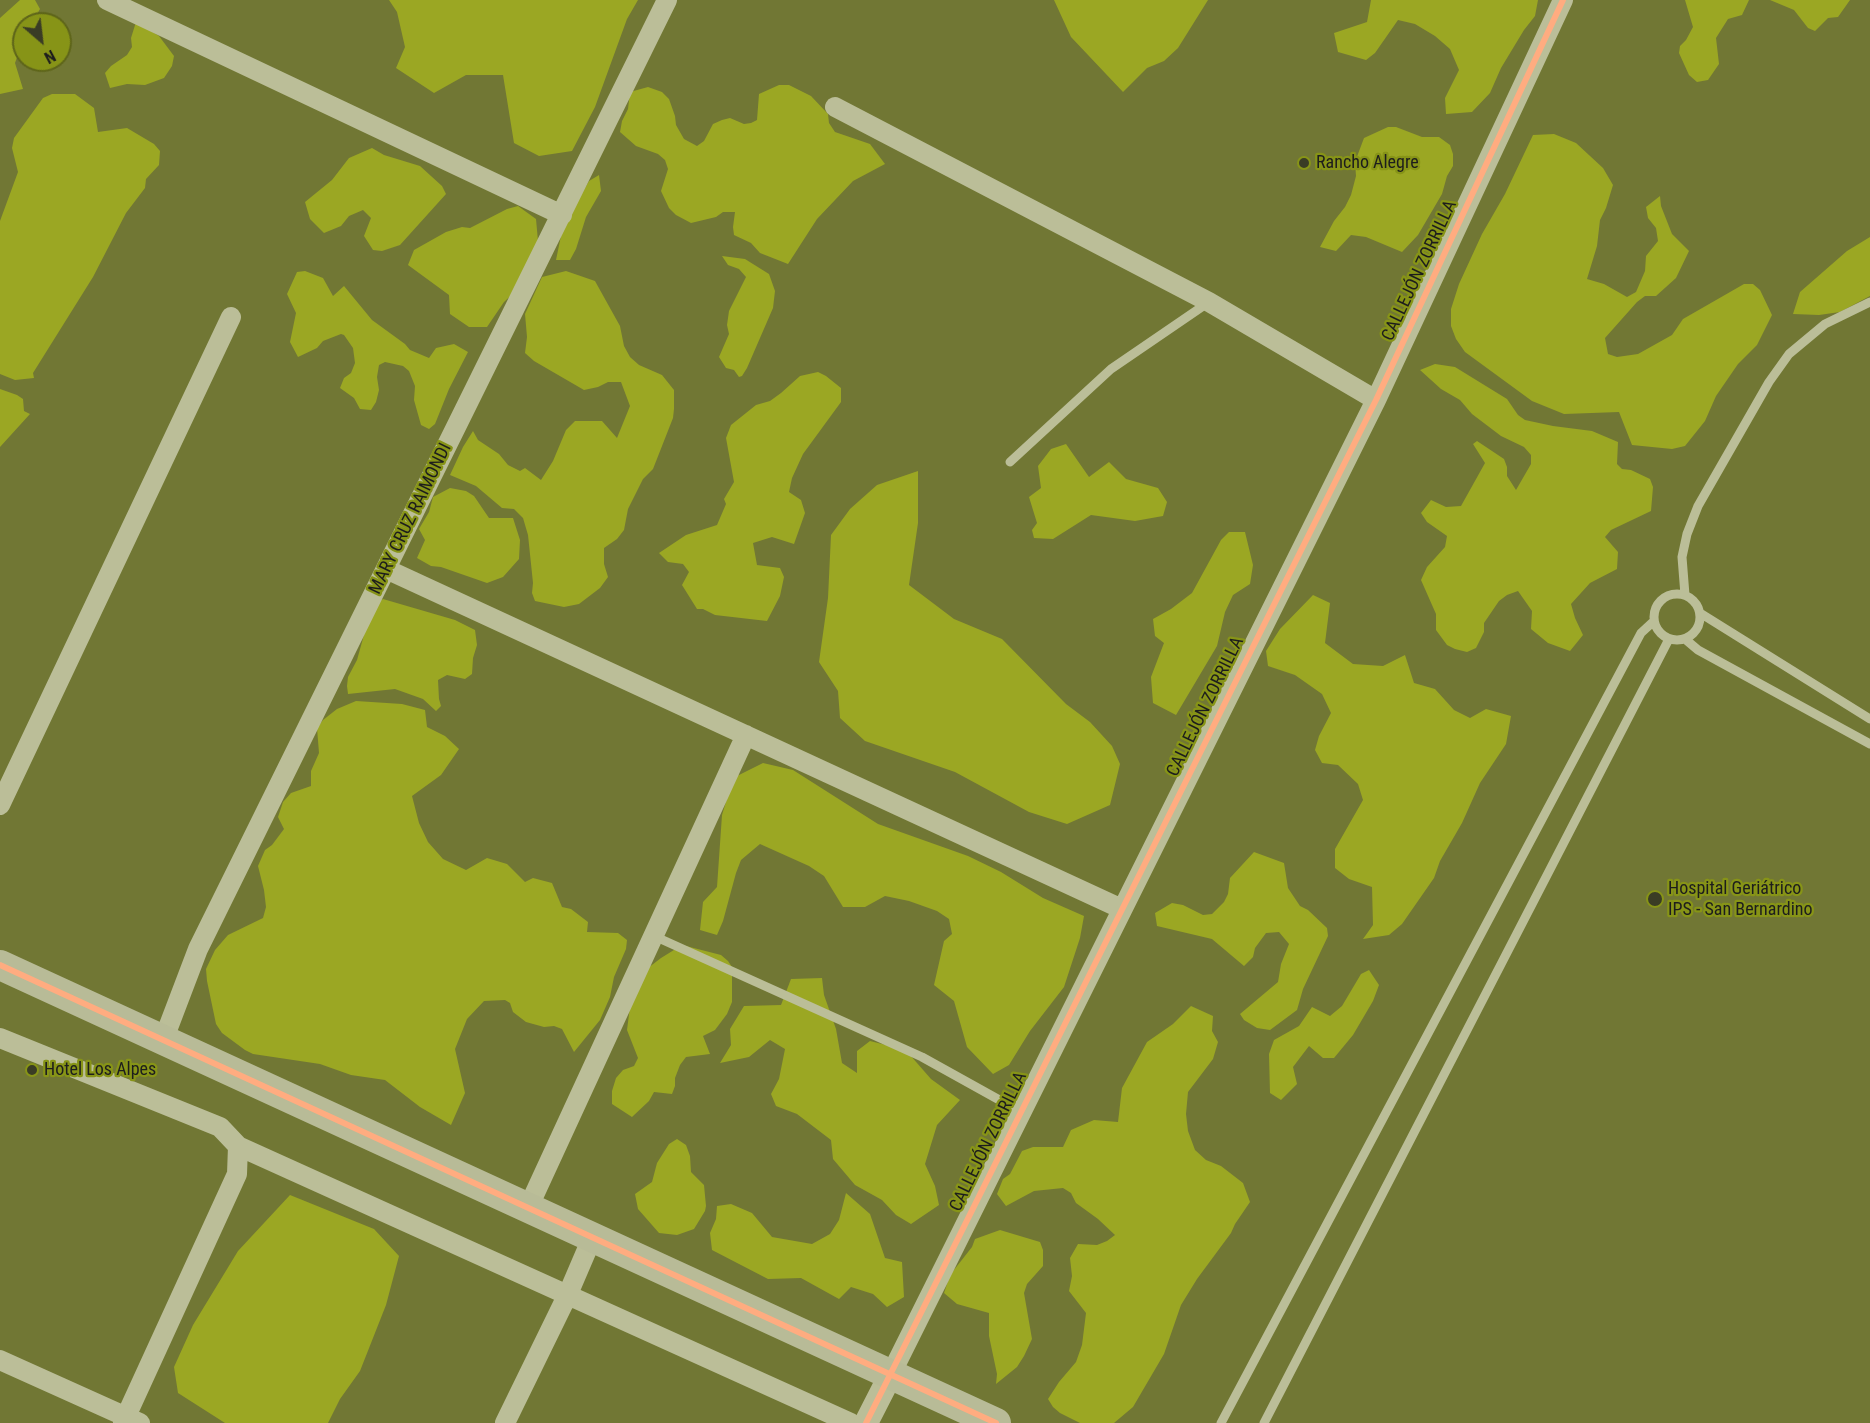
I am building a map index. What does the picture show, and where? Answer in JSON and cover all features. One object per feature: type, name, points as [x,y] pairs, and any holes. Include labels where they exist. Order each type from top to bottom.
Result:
[{"type":"main road","points":[[0,965],[996,1423]]},
{"type":"street","name":"MARY CRUZ RAIMONDI","points":[[163,1041],[198,949],[668,0]]},
{"type":"street","name":"CALLEJÓN ZORRILLA","points":[[867,1423],[1376,400],[1563,0]]},
{"type":"street","points":[[115,2],[562,215]]},
{"type":"street","points":[[835,107],[1209,302],[1376,400]]},
{"type":"street","points":[[0,805],[231,317]]},
{"type":"street","points":[[386,569],[1122,909]]},
{"type":"street","points":[[528,1208],[746,735]]},
{"type":"street","points":[[0,1038],[220,1127],[238,1146],[851,1423]]},
{"type":"street","points":[[0,1360],[130,1421],[237,1174],[238,1146]]},
{"type":"street","points":[[505,1423],[568,1294],[592,1238]]},
{"type":"lane","points":[[1010,462],[1111,369],[1209,302]]},
{"type":"lane","points":[[1685,595],[1682,557],[1687,534],[1698,506],[1769,382],[1789,354],[1825,324],[1870,302]]},
{"type":"lane","points":[[1700,613],[1697,629],[1685,639],[1669,639],[1656,629],[1654,621],[1656,605],[1662,599],[1677,593],[1685,595],[1692,599],[1700,613],[1868,715]]},
{"type":"lane","points":[[1221,1423],[1641,633],[1654,621]]},
{"type":"lane","points":[[1264,1423],[1669,639]]},
{"type":"lane","points":[[1685,639],[1698,650],[1870,744]]},
{"type":"lane","points":[[654,936],[922,1057],[1021,1112]]},
{"type":"green space","points":[[20,0],[35,0],[40,9],[38,12],[12,12],[12,72],[18,72],[23,89],[0,94],[0,18]]},
{"type":"green space","points":[[389,0],[638,0],[627,19],[595,107],[572,151],[539,156],[514,143],[503,75],[466,75],[434,93],[396,68],[405,47],[397,12]]},
{"type":"green space","points":[[1054,0],[1208,0],[1178,48],[1164,61],[1147,68],[1123,92],[1071,37]]},
{"type":"green space","points":[[1371,0],[1538,0],[1535,16],[1501,68],[1490,93],[1472,112],[1446,114],[1445,98],[1459,70],[1450,49],[1435,36],[1415,24],[1398,20],[1375,53],[1366,60],[1338,52],[1334,33],[1367,22]]},
{"type":"green space","points":[[1685,0],[1749,0],[1742,15],[1728,19],[1716,38],[1719,64],[1708,80],[1697,82],[1689,75],[1679,53],[1680,46],[1693,27]]},
{"type":"green space","points":[[1770,0],[1850,0],[1838,17],[1828,18],[1815,31],[1808,28],[1794,10]]},
{"type":"green space","points":[[136,22],[159,36],[174,56],[172,66],[164,78],[145,85],[127,84],[110,88],[105,73],[127,55],[132,47],[131,38]]},
{"type":"green space","points":[[779,85],[789,85],[811,96],[828,114],[829,123],[835,132],[870,144],[885,164],[853,181],[817,219],[788,264],[760,253],[751,243],[734,235],[735,212],[723,212],[716,217],[691,223],[676,215],[669,208],[661,191],[668,169],[665,160],[658,154],[636,146],[620,132],[628,109],[630,92],[648,87],[662,92],[669,99],[676,125],[684,139],[697,146],[704,141],[713,124],[722,120],[730,118],[744,124],[757,120],[759,94]]},
{"type":"green space","points":[[52,94],[75,94],[94,108],[98,132],[127,128],[154,144],[160,151],[159,165],[146,179],[145,188],[126,213],[93,277],[33,373],[34,378],[15,380],[0,374],[0,221],[18,172],[12,148],[14,138],[43,98]]},
{"type":"green space","points":[[1388,127],[1396,127],[1422,137],[1439,137],[1450,145],[1453,166],[1447,176],[1442,194],[1418,235],[1402,252],[1366,237],[1351,235],[1336,251],[1320,247],[1351,195],[1356,176],[1355,162],[1364,138]]},
{"type":"green space","points":[[1554,134],[1576,143],[1603,168],[1613,185],[1600,220],[1597,246],[1587,279],[1604,284],[1627,297],[1636,292],[1645,271],[1646,256],[1658,241],[1656,228],[1648,218],[1646,207],[1660,196],[1661,206],[1672,234],[1689,251],[1676,278],[1656,296],[1645,296],[1637,302],[1605,338],[1608,354],[1617,357],[1638,354],[1672,335],[1683,319],[1744,284],[1753,284],[1760,290],[1772,315],[1757,345],[1738,364],[1716,396],[1705,421],[1685,446],[1672,449],[1632,445],[1619,412],[1564,414],[1532,401],[1465,352],[1456,339],[1451,326],[1451,309],[1459,284],[1482,234],[1505,194],[1533,135]]},
{"type":"green space","points":[[372,148],[384,155],[420,166],[442,186],[446,194],[400,245],[382,251],[373,250],[364,236],[371,218],[363,210],[349,216],[341,226],[324,233],[310,219],[305,202],[332,180],[349,158]]},
{"type":"green space","points":[[599,175],[601,191],[586,217],[576,249],[570,260],[556,260],[563,226],[589,181]]},
{"type":"green space","points":[[518,206],[536,219],[538,241],[518,289],[504,302],[487,327],[469,327],[450,314],[449,295],[408,265],[414,250],[446,232],[462,227],[470,228],[507,209]]},
{"type":"green space","points":[[1870,237],[1870,296],[1840,312],[1819,315],[1793,314],[1800,292],[1847,251]]},
{"type":"green space","points":[[722,256],[745,259],[769,274],[775,291],[773,308],[747,368],[739,377],[734,370],[726,368],[719,357],[729,334],[727,325],[729,311],[746,277],[739,269],[728,265]]},
{"type":"green space","points":[[305,271],[323,278],[333,296],[344,286],[372,320],[410,350],[429,358],[436,348],[454,344],[468,352],[449,389],[435,424],[429,429],[421,425],[414,400],[415,386],[409,371],[403,366],[385,362],[379,365],[377,377],[379,390],[371,410],[360,409],[354,398],[340,388],[355,363],[353,348],[344,335],[323,341],[317,348],[298,357],[290,342],[296,313],[287,294],[297,272]]},
{"type":"green space","points":[[566,271],[595,281],[620,326],[624,346],[630,357],[639,365],[662,375],[674,390],[674,409],[673,418],[653,469],[643,479],[628,509],[624,530],[617,539],[604,548],[604,564],[608,577],[600,588],[579,604],[564,607],[535,601],[532,593],[528,535],[523,518],[514,509],[502,508],[476,486],[450,475],[473,431],[478,440],[499,454],[508,465],[520,471],[525,468],[541,480],[553,461],[566,430],[575,421],[602,421],[617,438],[630,406],[621,382],[608,382],[584,390],[534,361],[525,353],[527,337],[525,314],[542,277]]},
{"type":"green space","points":[[1435,364],[1455,367],[1507,399],[1518,415],[1525,420],[1592,431],[1618,442],[1617,464],[1622,469],[1631,470],[1650,479],[1653,487],[1651,511],[1611,530],[1605,537],[1618,552],[1617,569],[1590,583],[1571,604],[1583,635],[1570,651],[1548,643],[1531,629],[1532,611],[1518,591],[1499,601],[1484,623],[1484,632],[1476,648],[1467,652],[1455,649],[1447,645],[1436,630],[1436,614],[1421,580],[1427,567],[1445,547],[1447,536],[1427,522],[1421,513],[1431,500],[1446,507],[1461,506],[1485,463],[1473,444],[1477,441],[1504,459],[1507,476],[1516,490],[1531,464],[1531,455],[1524,447],[1501,436],[1472,414],[1460,400],[1441,389],[1420,370]]},
{"type":"green space","points":[[818,372],[841,388],[841,402],[803,454],[792,478],[789,492],[801,500],[805,513],[794,544],[772,537],[753,543],[757,565],[780,568],[784,577],[780,596],[767,621],[715,615],[703,609],[697,609],[682,585],[689,572],[683,564],[668,562],[659,553],[686,535],[717,525],[726,504],[724,499],[734,482],[726,438],[731,425],[756,405],[770,401],[800,376]]},
{"type":"green space","points":[[0,389],[23,399],[24,411],[30,414],[0,447]]},
{"type":"green space","points":[[1066,444],[1089,477],[1109,462],[1126,479],[1158,488],[1167,502],[1163,516],[1135,521],[1091,515],[1053,539],[1034,538],[1032,530],[1037,523],[1029,497],[1041,488],[1038,466],[1051,449]]},
{"type":"green space","points":[[918,471],[918,523],[909,585],[954,619],[1002,639],[1066,704],[1090,722],[1112,746],[1120,764],[1110,805],[1067,824],[1029,812],[955,772],[865,741],[840,718],[838,691],[819,662],[828,598],[831,535],[850,509],[877,485]]},
{"type":"green space","points":[[450,488],[466,491],[474,496],[489,518],[513,518],[520,540],[519,559],[503,577],[487,583],[441,567],[431,566],[417,558],[425,540],[419,529],[429,512],[433,497]]},
{"type":"green space","points":[[1229,532],[1245,532],[1253,565],[1250,584],[1233,595],[1225,612],[1217,646],[1176,715],[1153,703],[1151,677],[1164,643],[1155,636],[1153,619],[1192,593],[1221,540]]},
{"type":"green space","points":[[1313,595],[1330,603],[1325,643],[1353,664],[1383,666],[1405,655],[1414,683],[1435,689],[1454,710],[1470,718],[1486,709],[1511,716],[1506,744],[1480,783],[1462,823],[1440,861],[1434,878],[1402,924],[1389,935],[1363,939],[1373,925],[1372,887],[1349,879],[1335,868],[1335,849],[1363,800],[1358,784],[1338,765],[1322,763],[1315,750],[1319,736],[1331,713],[1322,694],[1295,675],[1268,666],[1266,651],[1280,629]]},
{"type":"green space","points":[[383,599],[455,620],[475,630],[477,645],[472,674],[465,679],[447,675],[438,680],[441,706],[436,711],[423,699],[395,689],[348,694],[348,677],[357,660],[372,606]]},
{"type":"green space","points":[[356,701],[402,704],[425,710],[427,727],[445,736],[459,749],[441,775],[412,796],[419,823],[428,842],[443,859],[466,870],[487,858],[507,864],[525,882],[533,878],[552,883],[562,907],[571,909],[588,922],[587,932],[618,933],[627,940],[626,949],[614,977],[610,997],[600,1020],[574,1052],[562,1029],[526,1022],[513,1012],[510,1003],[505,1000],[484,1001],[467,1019],[455,1049],[465,1093],[451,1125],[420,1107],[385,1080],[351,1075],[320,1064],[253,1054],[222,1033],[216,1024],[206,969],[215,950],[228,935],[263,918],[266,907],[258,866],[265,850],[272,845],[284,829],[278,817],[283,802],[291,793],[311,786],[311,771],[319,753],[317,728],[337,709]]},
{"type":"green space","points":[[763,763],[793,770],[878,824],[968,856],[1001,872],[1043,898],[1084,916],[1080,938],[1064,987],[1030,1031],[1009,1065],[993,1074],[967,1047],[954,1001],[934,985],[944,941],[952,934],[949,919],[937,911],[909,901],[885,896],[865,907],[843,907],[824,876],[809,866],[760,844],[741,860],[717,935],[700,930],[703,902],[717,887],[722,815],[729,792],[737,776]]},
{"type":"green space","points":[[1254,852],[1284,863],[1288,888],[1300,906],[1308,910],[1327,928],[1328,936],[1303,989],[1297,1010],[1270,1030],[1257,1028],[1244,1020],[1240,1014],[1278,982],[1281,964],[1289,944],[1279,932],[1266,933],[1255,948],[1253,957],[1244,966],[1212,939],[1157,926],[1155,913],[1172,903],[1183,905],[1203,915],[1212,914],[1224,902],[1228,894],[1230,878]]},
{"type":"green space","points":[[682,945],[721,955],[728,961],[732,967],[732,1002],[727,1014],[715,1030],[703,1036],[710,1054],[686,1057],[675,1078],[672,1094],[654,1092],[649,1101],[632,1117],[612,1104],[612,1091],[616,1078],[623,1070],[634,1066],[638,1058],[627,1030],[632,991],[648,968]]},
{"type":"green space","points":[[1369,970],[1379,985],[1373,1001],[1353,1035],[1334,1058],[1323,1058],[1309,1046],[1293,1067],[1297,1084],[1281,1100],[1270,1093],[1269,1054],[1274,1040],[1299,1026],[1312,1007],[1330,1016],[1342,1006],[1361,974]]},
{"type":"green space","points":[[822,978],[824,995],[836,1029],[842,1063],[857,1073],[857,1051],[870,1041],[890,1046],[910,1055],[931,1079],[960,1100],[937,1125],[925,1164],[935,1186],[939,1205],[911,1224],[896,1215],[882,1200],[855,1185],[833,1159],[831,1140],[797,1114],[776,1106],[771,1094],[779,1079],[785,1049],[770,1040],[749,1057],[720,1063],[731,1045],[730,1029],[744,1006],[781,1005],[791,979]]},
{"type":"green space","points":[[1191,1006],[1213,1016],[1212,1031],[1218,1042],[1213,1059],[1188,1092],[1186,1114],[1188,1131],[1195,1150],[1206,1160],[1221,1166],[1243,1183],[1250,1202],[1181,1305],[1164,1354],[1133,1407],[1114,1423],[1080,1423],[1060,1413],[1048,1399],[1076,1362],[1082,1345],[1086,1313],[1069,1291],[1072,1276],[1070,1258],[1078,1244],[1097,1245],[1115,1235],[1076,1203],[1071,1193],[1063,1188],[1034,1191],[1006,1206],[997,1194],[1003,1179],[1010,1174],[1022,1151],[1033,1147],[1063,1147],[1071,1130],[1094,1120],[1118,1122],[1122,1088],[1147,1042],[1173,1024]]},
{"type":"green space","points":[[677,1139],[686,1145],[690,1156],[691,1172],[704,1185],[706,1206],[694,1229],[677,1235],[659,1233],[638,1209],[635,1194],[652,1182],[657,1163],[669,1144]]},
{"type":"green space","points":[[846,1193],[870,1214],[885,1258],[902,1262],[904,1297],[887,1307],[873,1294],[851,1287],[839,1299],[801,1278],[768,1279],[712,1250],[710,1233],[716,1219],[717,1206],[731,1204],[752,1213],[772,1237],[812,1244],[830,1234],[839,1220]]},
{"type":"green space","points":[[290,1195],[374,1229],[399,1256],[386,1305],[360,1371],[340,1399],[328,1423],[225,1423],[178,1393],[174,1367],[193,1325],[238,1251]]},
{"type":"green space","points":[[1000,1230],[1040,1242],[1043,1250],[1043,1266],[1027,1284],[1024,1293],[1032,1339],[1017,1367],[996,1384],[997,1374],[989,1336],[989,1313],[957,1304],[944,1293],[950,1275],[972,1247],[975,1239]]},
{"type":"cycle path","points":[[866,1423],[1376,400],[1563,0]]},
{"type":"cycle path","points":[[0,965],[996,1423]]},
{"type":"place","name":"Rancho Alegre","points":[[1304,163]]},
{"type":"place","name":"Hospital Geriátrico IPS - San Bernardino","points":[[1655,899]]},
{"type":"place","name":"Hotel Los Alpes","points":[[32,1070]]}]
